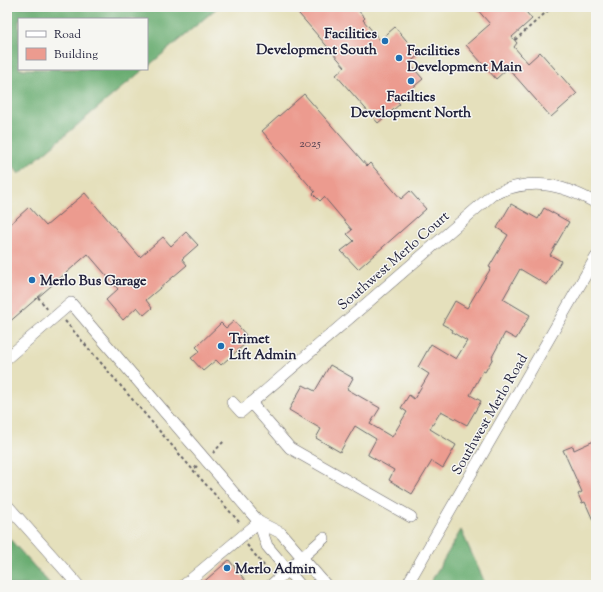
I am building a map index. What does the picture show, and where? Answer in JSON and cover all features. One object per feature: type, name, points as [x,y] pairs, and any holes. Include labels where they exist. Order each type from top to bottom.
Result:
[{"type":"street","name":"Southwest Merlo Court","points":[[232,402],[241,412],[492,195],[506,188],[521,184],[539,184],[560,187],[572,191],[596,203]]},
{"type":"street","name":"Southwest Merlo Road","points":[[407,585],[596,257]]},
{"type":"street","points":[[7,358],[71,303],[259,522],[280,533],[326,585]]},
{"type":"street","points":[[251,403],[290,448],[411,517]]},
{"type":"street","points":[[7,505],[78,585]]},
{"type":"street","points":[[259,522],[267,546],[300,585]]},
{"type":"street","points":[[184,585],[259,522]]},
{"type":"street","points":[[271,585],[324,538]]},
{"type":"path","points":[[515,40],[551,8]]},
{"type":"path","points":[[38,298],[56,316],[66,321],[193,470]]},
{"type":"path","points":[[246,544],[270,574]]},
{"type":"green space","points":[[7,7],[218,7],[148,66],[148,18],[18,18],[18,70],[143,70],[19,174],[10,162],[7,164]]},
{"type":"green space","points":[[461,530],[486,585],[429,585]]},
{"type":"green space","points":[[7,536],[51,585],[7,585]]},
{"type":"building","points":[[293,7],[355,7],[365,18],[363,20],[380,40],[395,27],[419,55],[409,63],[423,79],[397,101],[400,104],[378,123],[336,75],[345,67]]},
{"type":"building","points":[[475,7],[522,7],[532,19],[512,37],[517,43],[514,47],[528,63],[540,52],[577,94],[551,117],[508,68],[496,79],[466,45],[490,24]]},
{"type":"building","points":[[304,94],[367,166],[370,163],[401,199],[410,191],[426,209],[358,269],[341,251],[354,241],[347,234],[352,230],[324,197],[320,201],[313,194],[315,192],[262,131]]},
{"type":"building","points":[[85,193],[140,257],[163,237],[171,246],[186,232],[198,245],[182,259],[187,265],[146,300],[152,308],[144,315],[137,307],[123,320],[106,300],[118,289],[88,254],[7,324],[7,227],[29,207],[46,226]]},
{"type":"building","points":[[511,204],[538,219],[544,208],[569,222],[550,255],[561,261],[547,285],[520,269],[503,299],[530,315],[516,339],[505,333],[485,372],[483,371],[470,395],[481,401],[467,425],[441,411],[430,429],[456,445],[443,468],[432,461],[412,494],[389,480],[394,470],[368,455],[376,439],[355,426],[340,452],[316,438],[321,429],[289,410],[303,385],[315,391],[330,365],[353,378],[347,389],[380,408],[370,424],[392,437],[407,412],[401,408],[409,395],[414,399],[429,374],[418,367],[431,344],[456,359],[467,341],[452,332],[453,330],[442,324],[455,301],[467,308],[491,268],[489,267],[508,235],[497,228]]},
{"type":"building","name":"Trimet Lift Admin","points":[[234,321],[246,335],[240,339],[245,344],[221,365],[216,360],[203,371],[191,358],[200,351],[196,347],[221,323],[226,328]]},
{"type":"building","points":[[596,440],[596,527],[585,502],[582,503],[578,494],[582,492],[563,450],[573,446],[574,450]]},
{"type":"building","name":"Merlo Admin","points":[[229,560],[249,585],[200,585]]},
{"type":"place","name":"Facilities Development South","points":[[385,41]]},
{"type":"place","name":"Facilities Development Main","points":[[399,58]]},
{"type":"place","name":"Facilties Development North","points":[[411,81]]},
{"type":"place","name":"Merlo Bus Garage","points":[[32,280]]},
{"type":"place","name":"Trimet Lift Admin","points":[[221,346]]},
{"type":"place","name":"Merlo Admin","points":[[227,568]]}]
